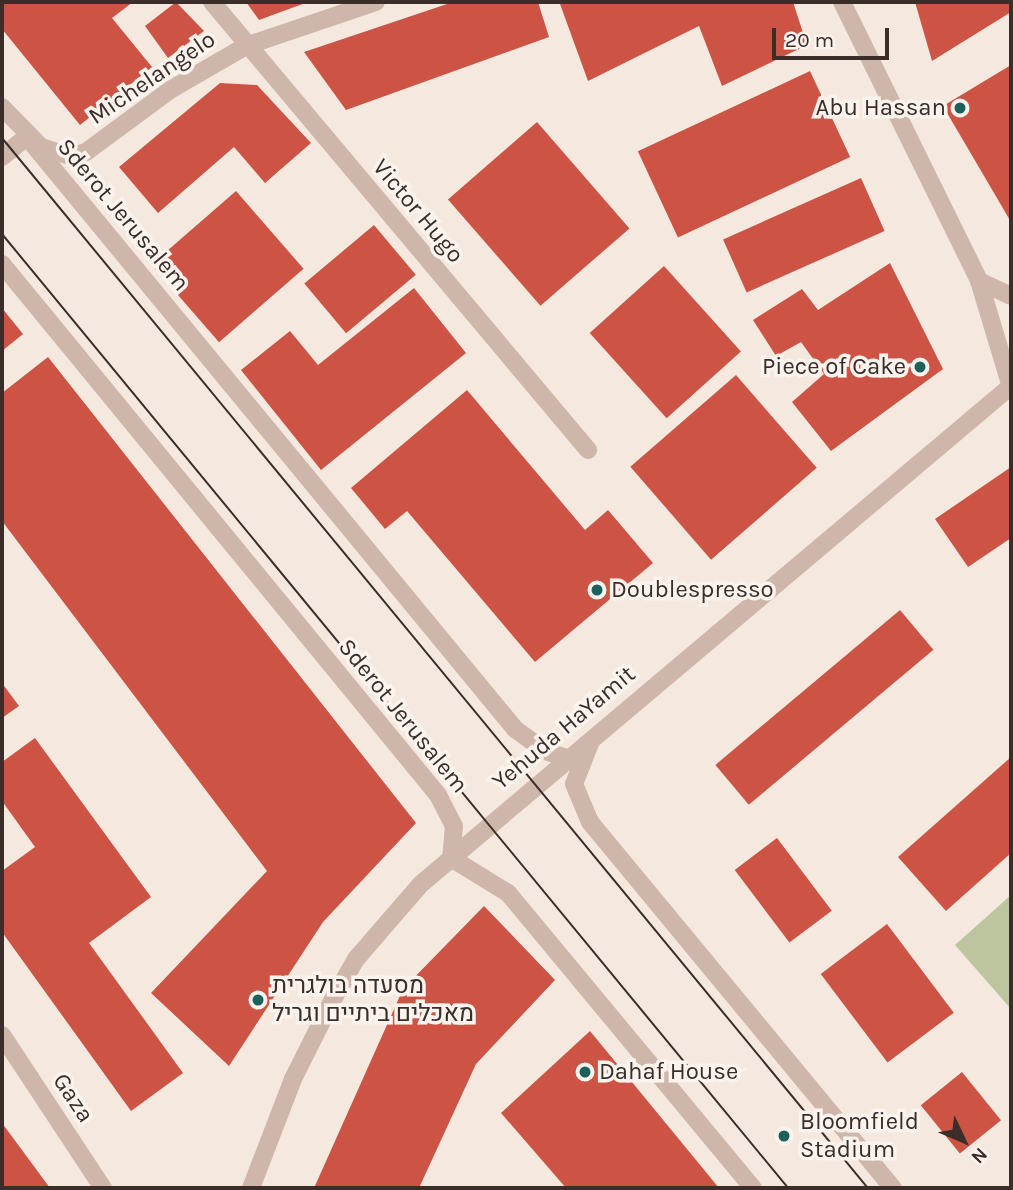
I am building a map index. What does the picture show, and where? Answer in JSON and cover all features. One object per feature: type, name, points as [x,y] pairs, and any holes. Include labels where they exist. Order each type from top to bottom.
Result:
[{"type":"street","name":"Victor Hugo","points":[[212,2],[246,46],[588,450]]},
{"type":"street","name":"Michelangelo","points":[[27,137],[56,154],[86,152],[170,90],[246,46],[376,2]]},
{"type":"street","points":[[842,2],[979,281],[1011,386]]},
{"type":"street","name":"Sderot Jerusalem","points":[[2,107],[515,729],[567,758]]},
{"type":"street","points":[[2,157],[27,137]]},
{"type":"street","name":"Sderot Jerusalem","points":[[2,264],[438,795],[454,826],[451,858]]},
{"type":"street","points":[[979,281],[1011,296]]},
{"type":"street","name":"Yehuda HaYamit","points":[[251,1188],[293,1079],[356,959],[451,858],[1011,386]]},
{"type":"street","points":[[593,736],[574,784],[581,809],[893,1188]]},
{"type":"street","points":[[451,858],[508,893],[753,1188]]},
{"type":"street","name":"Gaza","points":[[2,1035],[103,1188]]},
{"type":"green space","points":[[1011,895],[1011,1009],[955,945]]},
{"type":"building","points":[[2,2],[133,2],[112,18],[152,67],[80,125],[2,29]]},
{"type":"building","points":[[176,2],[204,31],[168,58],[145,26]]},
{"type":"building","points":[[246,2],[308,2],[259,20]]},
{"type":"building","points":[[453,2],[538,2],[549,37],[346,110],[304,52]]},
{"type":"building","points":[[793,2],[807,45],[722,86],[699,26],[588,81],[560,4]]},
{"type":"building","points":[[915,2],[1011,2],[1011,12],[932,61]]},
{"type":"building","points":[[1011,65],[1011,222],[943,106]]},
{"type":"building","points":[[810,71],[850,157],[678,237],[638,151]]},
{"type":"building","points":[[220,83],[257,85],[311,143],[265,183],[234,147],[158,213],[119,167]]},
{"type":"building","points":[[537,122],[630,228],[540,306],[448,199]]},
{"type":"building","points":[[861,178],[885,231],[747,292],[723,239]]},
{"type":"building","points":[[236,191],[304,269],[219,342],[151,264]]},
{"type":"building","points":[[374,225],[416,275],[346,333],[304,283]]},
{"type":"building","points":[[890,263],[943,369],[831,451],[792,402],[824,374],[801,342],[776,356],[753,320],[802,289],[818,310]]},
{"type":"building","points":[[664,266],[741,351],[667,418],[590,333]]},
{"type":"building","points":[[414,288],[466,353],[321,470],[241,370],[290,331],[318,365]]},
{"type":"building","points":[[2,308],[23,334],[2,351]]},
{"type":"building","points":[[48,357],[416,823],[323,922],[229,1066],[151,993],[267,871],[2,521],[2,393]]},
{"type":"building","points":[[736,375],[817,468],[711,560],[630,467]]},
{"type":"building","points":[[467,390],[585,530],[608,510],[653,563],[535,662],[407,511],[385,529],[351,488]]},
{"type":"building","points":[[1011,467],[1011,538],[968,567],[935,519]]},
{"type":"building","points":[[900,610],[933,650],[749,805],[715,765]]},
{"type":"building","points":[[2,683],[19,706],[2,718]]},
{"type":"building","points":[[35,738],[151,897],[89,943],[183,1073],[131,1111],[2,932],[2,871],[35,847],[2,801],[2,762]]},
{"type":"building","points":[[1011,757],[1011,853],[946,911],[898,857]]},
{"type":"building","points":[[777,838],[832,911],[789,943],[735,870]]},
{"type":"building","points":[[484,906],[555,980],[476,1064],[419,1188],[314,1188],[403,989]]},
{"type":"building","points":[[887,924],[954,1013],[888,1063],[821,974]]},
{"type":"building","name":"Dahaf House","points":[[590,1031],[719,1188],[566,1188],[501,1113]]},
{"type":"building","points":[[962,1072],[1001,1120],[960,1154],[921,1105]]},
{"type":"building","points":[[2,1123],[50,1188],[2,1188]]},
{"type":"tram line","points":[[2,138],[868,1188]]},
{"type":"tram line","points":[[2,234],[788,1188]]},
{"type":"place","name":"Abu Hassan","points":[[960,108]]},
{"type":"place","name":"Piece of Cake","points":[[920,367]]},
{"type":"place","name":"Doublespresso","points":[[597,590]]},
{"type":"place","name":"מסעדה בולגרית מאכלים ביתיים וגריל","points":[[258,1000]]},
{"type":"place","name":"Dahaf House","points":[[585,1072]]},
{"type":"place","name":"Bloomfield Stadium","points":[[784,1136]]}]
